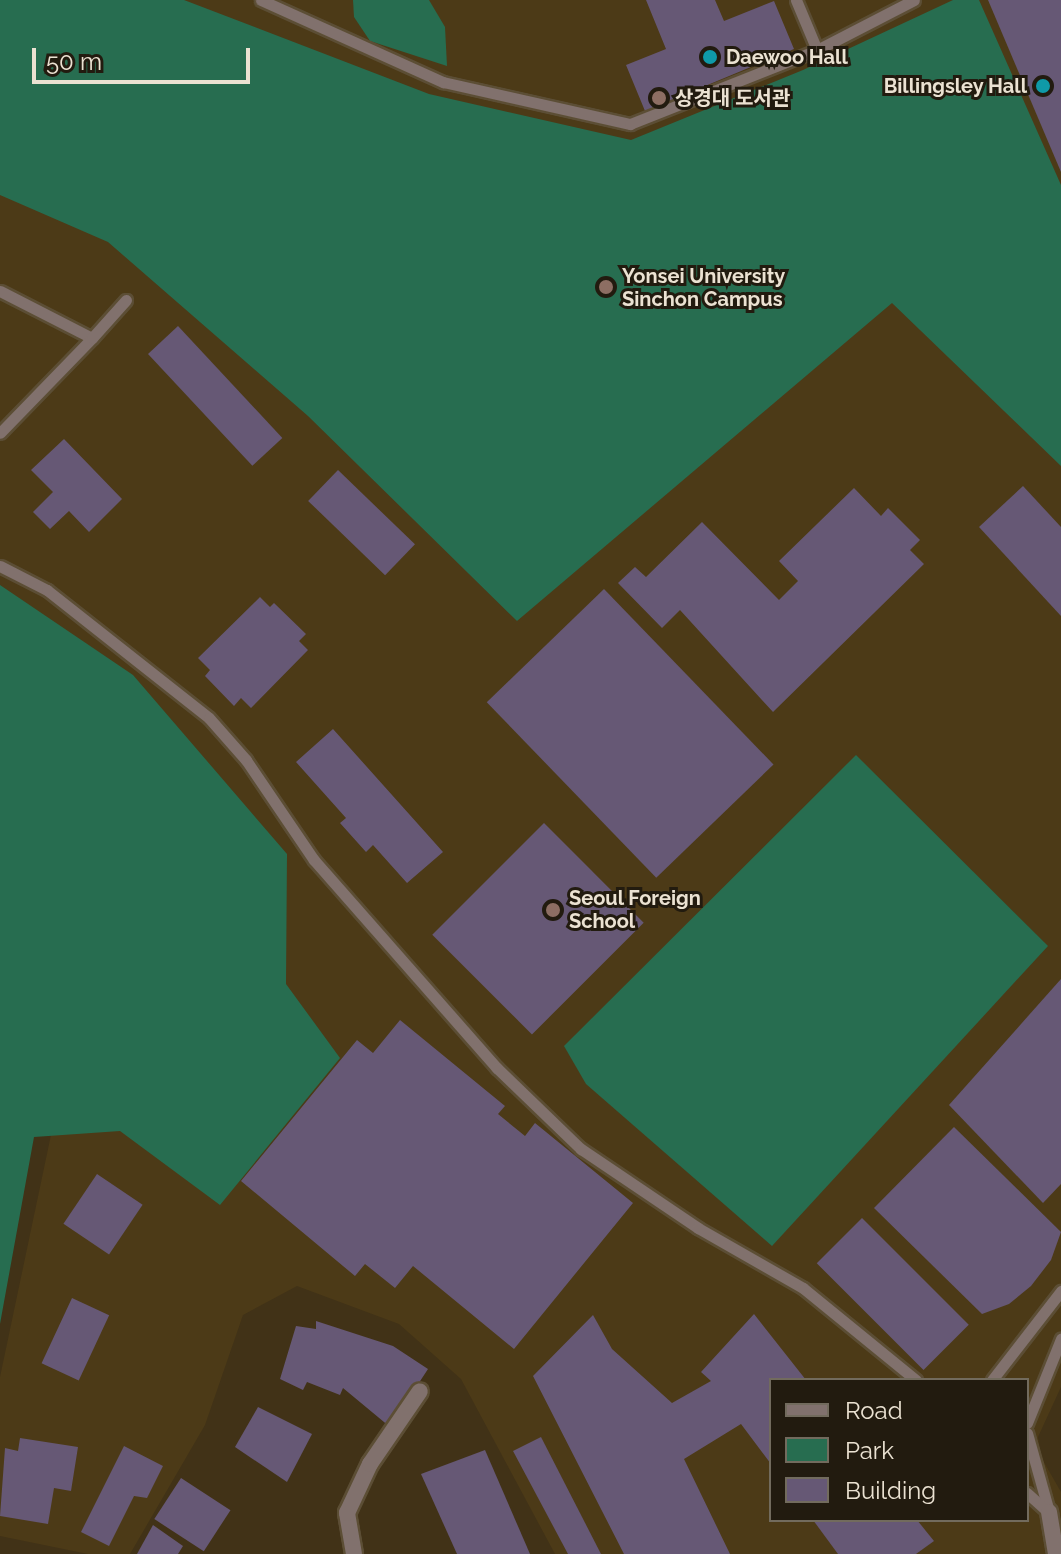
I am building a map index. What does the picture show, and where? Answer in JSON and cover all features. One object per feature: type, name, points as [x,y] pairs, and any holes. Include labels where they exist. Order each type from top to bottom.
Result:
[{"type":"street","points":[[354,1554],[347,1513],[370,1464],[420,1391]]},
{"type":"street","points":[[1049,1512],[1056,1554]]},
{"type":"lane","points":[[261,0],[443,82],[630,124],[817,50],[914,0]]},
{"type":"lane","points":[[796,0],[817,50]]},
{"type":"lane","points":[[0,291],[92,338]]},
{"type":"lane","points":[[0,433],[126,300]]},
{"type":"lane","points":[[0,566],[47,590],[209,718],[246,760],[324,872],[497,1068],[581,1149],[698,1228],[803,1288],[914,1378]]},
{"type":"lane","points":[[994,1378],[1061,1291]]},
{"type":"lane","points":[[1029,1418],[1061,1339]]},
{"type":"lane","points":[[1029,1440],[1049,1512]]},
{"type":"lane","points":[[1029,1495],[1049,1512]]},
{"type":"shaded area","name":"Seoul Foreign School","points":[[0,0],[1061,0],[1061,1387],[1038,1437],[1041,1457],[1061,1492],[1061,1531],[1045,1554],[555,1554],[461,1379],[399,1324],[297,1286],[243,1315],[205,1425],[130,1554],[88,1554],[0,1536],[0,1377],[91,945],[0,876]]},
{"type":"green space","name":"Yonsei University Sinchon Campus","points":[[0,0],[184,0],[429,94],[631,140],[803,70],[953,0],[979,0],[1061,185],[1061,466],[892,303],[517,621],[308,416],[108,242],[0,195]]},
{"type":"green space","points":[[353,0],[429,0],[445,27],[447,66],[370,41],[354,17]]},
{"type":"green space","points":[[0,585],[133,675],[287,854],[286,984],[340,1058],[220,1205],[120,1131],[34,1137],[0,1324]]},
{"type":"green space","points":[[856,755],[1048,946],[772,1246],[586,1084],[564,1046]]},
{"type":"building","name":"Daewoo Hall","points":[[646,0],[715,0],[724,21],[774,1],[794,49],[645,111],[626,65],[666,49]]},
{"type":"building","name":"Billingsley Hall","points":[[988,0],[1061,0],[1061,172]]},
{"type":"building","points":[[178,326],[282,438],[252,466],[148,354]]},
{"type":"building","points":[[64,439],[122,499],[89,532],[69,511],[50,529],[33,512],[53,492],[31,470]]},
{"type":"building","points":[[338,470],[415,544],[385,575],[308,501]]},
{"type":"building","points":[[1023,486],[1061,527],[1061,616],[979,527]]},
{"type":"building","points":[[854,488],[881,516],[888,508],[920,540],[910,550],[924,564],[773,712],[680,610],[662,628],[618,583],[635,567],[646,577],[702,522],[779,600],[798,581],[779,561]]},
{"type":"building","points":[[604,589],[773,765],[656,878],[487,702]]},
{"type":"building","points":[[260,597],[270,607],[274,603],[306,634],[299,641],[308,650],[251,708],[241,698],[234,706],[205,676],[210,670],[198,658]]},
{"type":"building","points":[[333,729],[443,852],[407,883],[373,845],[366,852],[340,823],[346,818],[296,762]]},
{"type":"building","points":[[544,823],[644,923],[532,1034],[432,935]]},
{"type":"building","points":[[1061,979],[1061,1184],[1043,1203],[949,1105]]},
{"type":"building","points":[[400,1020],[505,1106],[498,1114],[525,1136],[535,1123],[633,1203],[514,1349],[413,1266],[395,1288],[365,1264],[355,1276],[241,1181],[357,1040],[373,1053]]},
{"type":"building","points":[[954,1127],[1061,1232],[1051,1260],[1031,1286],[1009,1304],[982,1314],[874,1208]]},
{"type":"building","points":[[97,1174],[143,1205],[109,1254],[63,1224]]},
{"type":"building","points":[[862,1218],[969,1325],[924,1370],[817,1263]]},
{"type":"building","points":[[72,1298],[109,1315],[79,1381],[42,1363]]},
{"type":"building","points":[[754,1314],[804,1378],[769,1378],[769,1461],[741,1424],[684,1459],[730,1554],[624,1554],[533,1376],[593,1315],[612,1349],[672,1403],[711,1381],[701,1372]]},
{"type":"building","points":[[316,1321],[393,1346],[428,1369],[390,1427],[343,1388],[340,1395],[307,1382],[303,1390],[280,1379],[296,1326],[316,1329]]},
{"type":"building","points":[[258,1407],[312,1434],[287,1482],[235,1447]]},
{"type":"building","points":[[541,1437],[601,1554],[568,1554],[513,1451]]},
{"type":"building","points":[[20,1438],[78,1447],[71,1491],[54,1488],[48,1524],[0,1516],[5,1448],[18,1451]]},
{"type":"building","points":[[124,1446],[163,1466],[147,1498],[134,1496],[109,1546],[81,1532]]},
{"type":"building","points":[[485,1450],[530,1554],[457,1554],[421,1474]]},
{"type":"building","points":[[181,1478],[230,1510],[204,1551],[154,1519]]},
{"type":"building","points":[[814,1522],[919,1522],[934,1541],[916,1554],[838,1554]]},
{"type":"building","points":[[153,1525],[183,1546],[178,1554],[137,1554]]},
{"type":"place","name":"Daewoo Hall","points":[[710,57]]},
{"type":"place","name":"Billingsley Hall","points":[[1043,86]]},
{"type":"place","name":"상경대 도서관","points":[[659,98]]},
{"type":"place","name":"Yonsei University Sinchon Campus","points":[[606,287]]},
{"type":"place","name":"Seoul Foreign School","points":[[553,910]]}]
